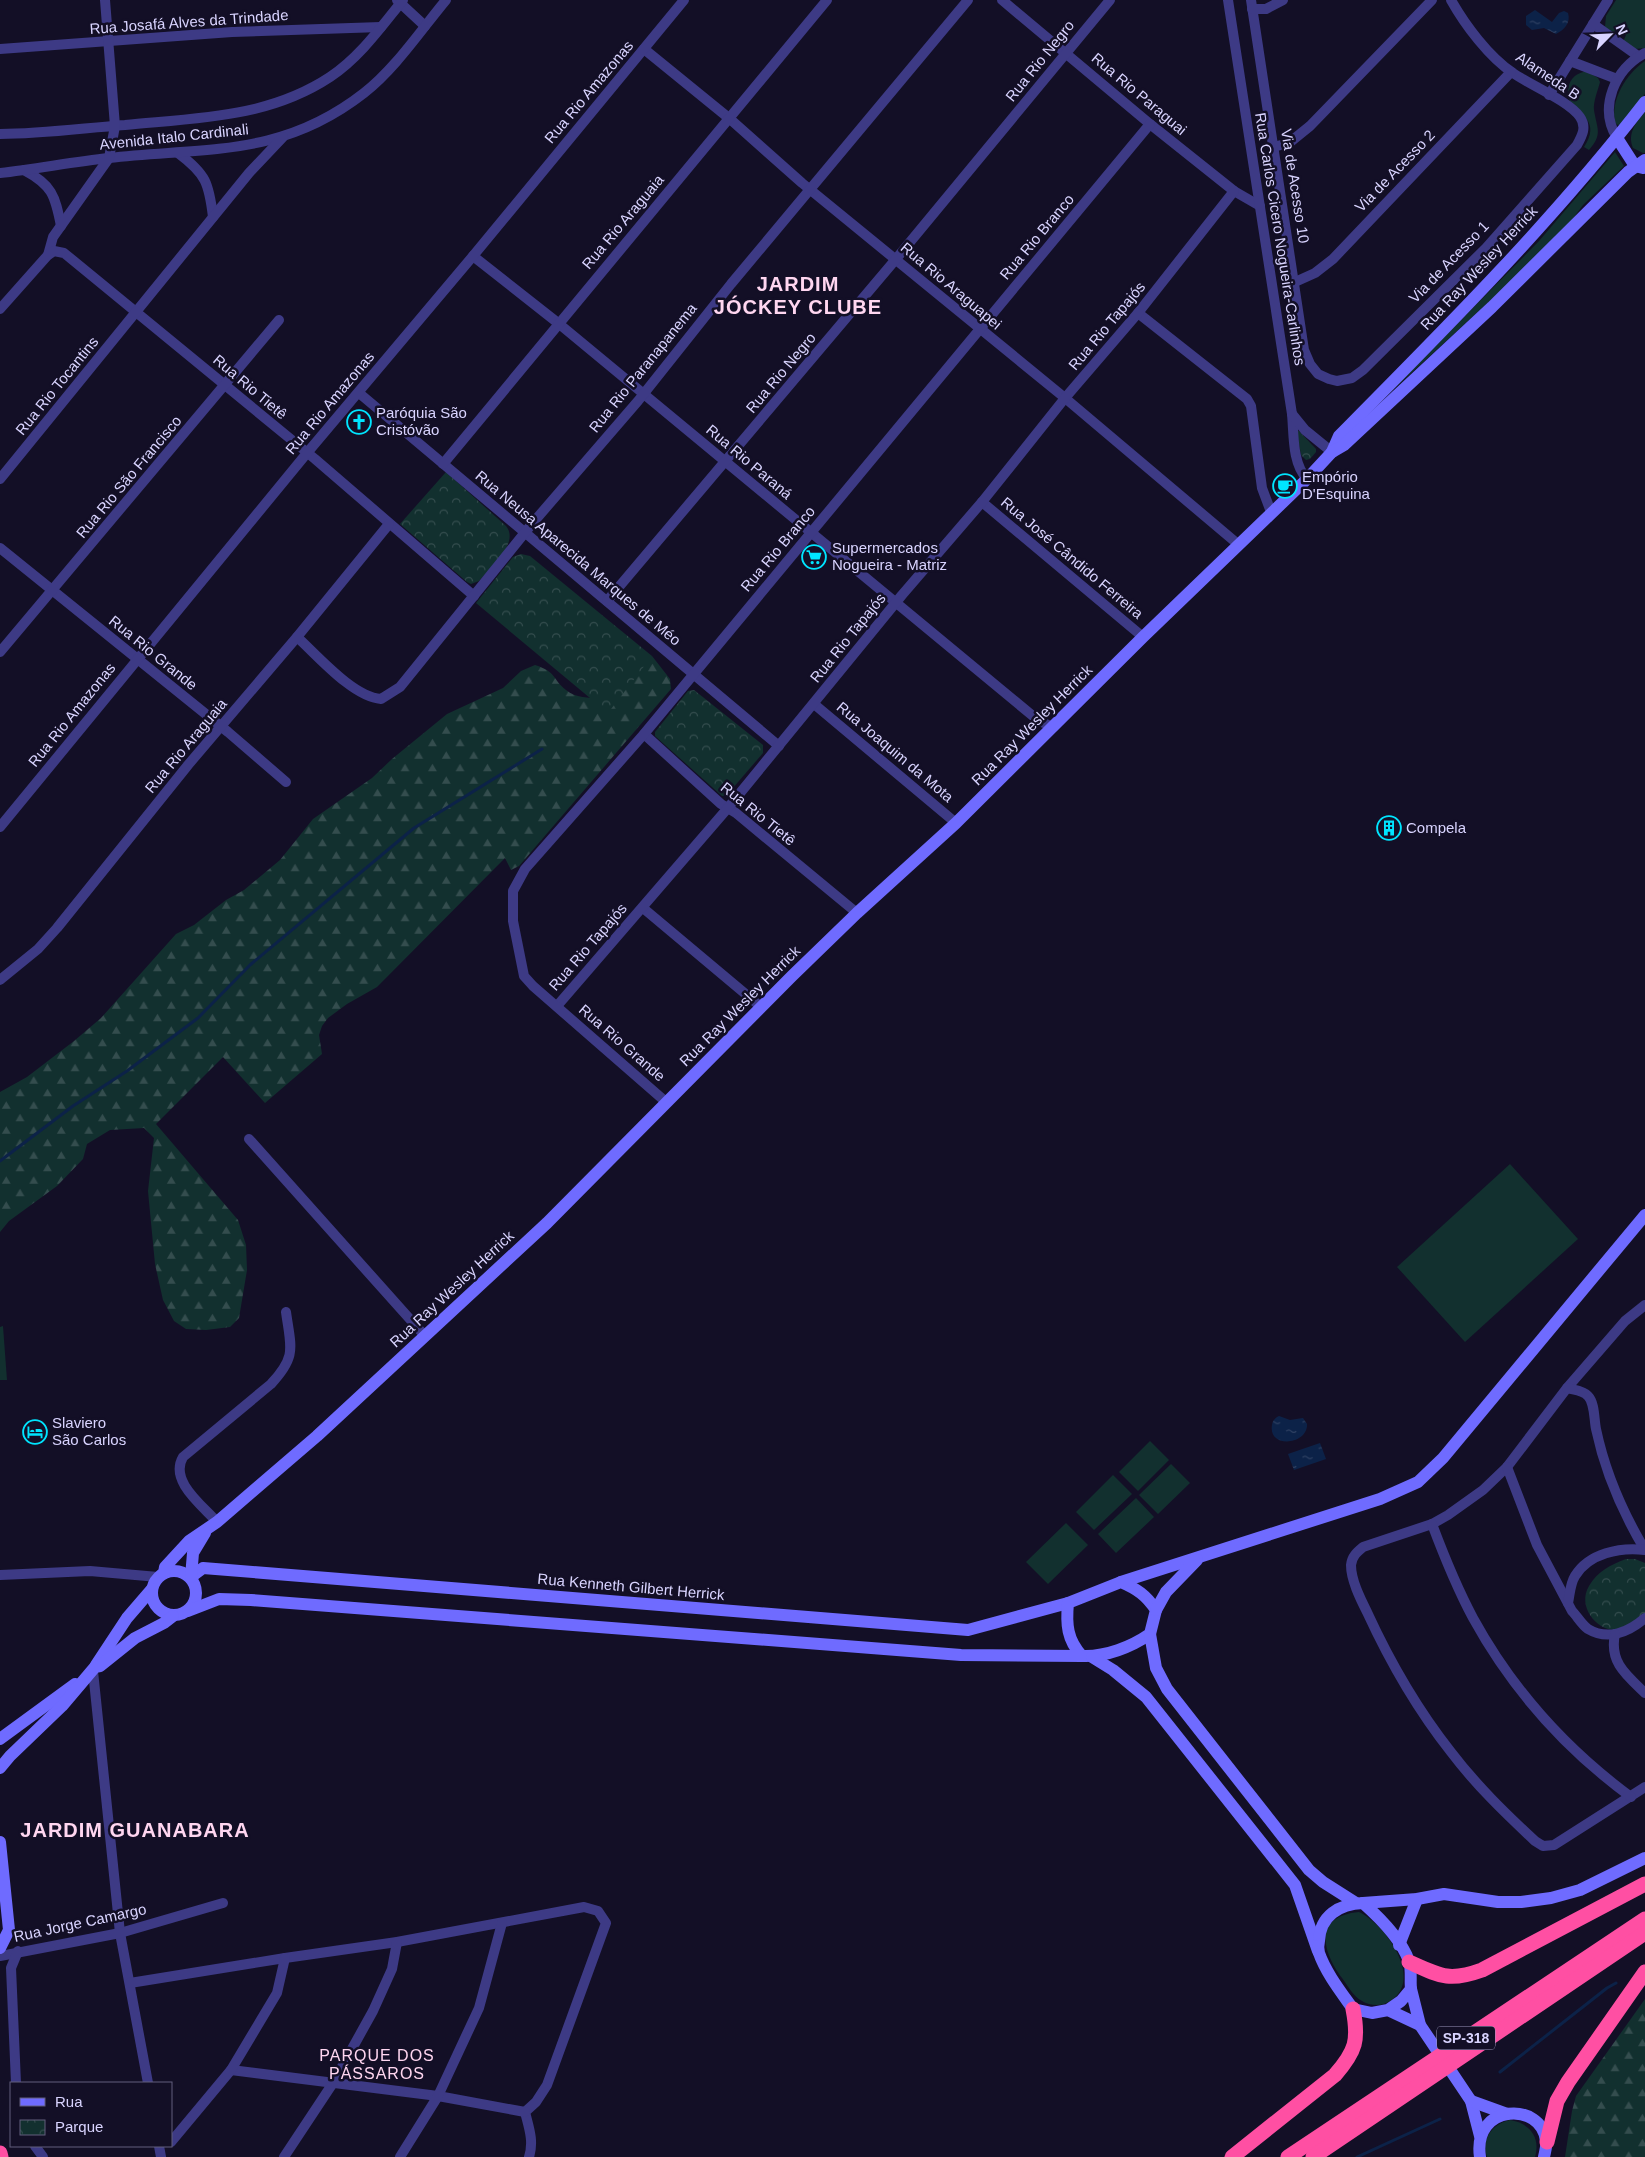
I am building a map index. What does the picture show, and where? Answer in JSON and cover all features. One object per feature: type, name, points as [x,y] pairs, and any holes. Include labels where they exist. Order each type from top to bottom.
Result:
[{"type":"highway","points":[[1409,1962],[1447,1977],[1462,1977],[1482,1970],[1645,1884]]},
{"type":"highway","name":"SP-318","points":[[1288,2157],[1645,1919]]},
{"type":"highway","name":"SP-318","points":[[1313,2157],[1645,1933]]},
{"type":"highway","points":[[1545,2150],[1557,2101],[1568,2082],[1645,1972]]},
{"type":"highway","points":[[1232,2157],[1335,2075],[1346,2063],[1356,2044],[1357,2029],[1353,2009]]},
{"type":"street","points":[[0,309],[48,255],[53,237],[109,158],[115,126],[106,0]]},
{"type":"street","name":"Avenida Italo Cardinali","points":[[0,173],[109,158],[234,148],[284,137],[334,114],[365,93],[379,81],[446,0]]},
{"type":"street","name":"Rua Rio Amazonas","points":[[0,827],[307,453],[359,393],[684,0]]},
{"type":"street","name":"Rua Rio Araguaia","points":[[443,464],[827,0]]},
{"type":"street","name":"Rua Rio Paranapanema","points":[[297,637],[347,682],[367,696],[381,699],[400,687],[525,533],[643,394],[968,0]]},
{"type":"street","name":"Rua Rio Paraguai","points":[[1002,0],[1150,124],[1234,191],[1260,206]]},
{"type":"street","name":"Rua Rio Negro","points":[[608,601],[896,259],[1110,0]]},
{"type":"street","name":"Rua Carlos Cicero Nogueira-Carlinhos","points":[[1228,0],[1292,414],[1297,461],[1300,472],[1307,479]]},
{"type":"street","points":[[1252,5],[1266,9],[1283,0]]},
{"type":"street","points":[[1273,147],[1289,143],[1310,126],[1432,0]]},
{"type":"street","name":"Alameda B","points":[[1451,0],[1469,28],[1510,72],[1569,107],[1579,116],[1583,123],[1584,133]]},
{"type":"street","points":[[1549,95],[1608,0]]},
{"type":"street","points":[[400,1],[425,26]]},
{"type":"street","name":"Avenida Italo Cardinali","points":[[0,134],[115,126],[229,115],[259,110],[287,100],[317,85],[344,67],[356,57],[400,1]]},
{"type":"street","name":"Via de Acesso 10","points":[[1252,5],[1304,350],[1310,364],[1318,374]]},
{"type":"street","points":[[1593,24],[1642,54],[1630,63],[1617,79],[1610,99],[1609,109],[1612,130],[1642,165]]},
{"type":"street","name":"Rua Josafá Alves da Trindade","points":[[0,50],[232,32],[381,27]]},
{"type":"street","name":"Rua Rio Araguapei","points":[[644,49],[730,119],[810,190],[1065,398],[1239,545]]},
{"type":"street","points":[[1570,61],[1617,79]]},
{"type":"street","name":"Via de Acesso 2","points":[[1295,282],[1315,273],[1333,259],[1510,72]]},
{"type":"street","name":"Rua Ray Wesley Herrick","points":[[1332,452],[1340,436],[1480,293],[1617,138],[1645,102]]},
{"type":"street","name":"Rua Rio Branco","points":[[557,1006],[524,976],[513,921],[513,891],[525,868],[644,734],[1150,124]]},
{"type":"street","name":"Via de Acesso 1","points":[[1318,374],[1337,381],[1352,378],[1363,370],[1486,248],[1577,145],[1584,133]]},
{"type":"street","name":"Rua Rio Tocantins","points":[[0,479],[249,173],[284,137]]},
{"type":"street","points":[[178,153],[196,166],[206,181],[213,217]]},
{"type":"street","name":"Rua Ray Wesley Herrick","points":[[161,1575],[165,1566],[189,1541],[213,1525],[317,1436],[546,1223],[761,1007],[857,913],[956,823],[1143,637],[1307,479],[1332,452],[1344,444],[1492,308],[1642,165]]},
{"type":"street","points":[[24,170],[40,178],[51,189],[57,203],[61,226]]},
{"type":"street","name":"Rua Rio Tapajós","points":[[557,1006],[728,808],[982,502],[1065,398],[1138,313],[1234,191]]},
{"type":"street","name":"Rua Rio Tietê","points":[[48,255],[54,251],[64,253],[137,311],[474,596]]},
{"type":"street","name":"Rua Rio Paraná","points":[[473,256],[558,323],[1039,721],[1053,727]]},
{"type":"street","points":[[1138,313],[1247,399],[1251,406],[1262,488],[1271,512]]},
{"type":"street","name":"Rua Rio São Francisco","points":[[0,652],[280,320]]},
{"type":"street","name":"Rua Neusa Aparecida Marques de Méo","points":[[359,393],[779,746]]},
{"type":"street","points":[[1292,414],[1305,430],[1332,452]]},
{"type":"street","name":"Rua José Cândido Ferreira","points":[[982,502],[1143,637]]},
{"type":"street","name":"Rua Rio Araguaia","points":[[0,980],[38,949],[57,928],[220,727],[297,637],[389,524]]},
{"type":"street","name":"Rua Rio Grande","points":[[0,548],[286,782]]},
{"type":"street","name":"Rua Joaquim da Mota","points":[[814,704],[956,823]]},
{"type":"street","name":"Rua Rio Tietê","points":[[644,734],[728,808],[857,913]]},
{"type":"street","points":[[643,908],[761,1007]]},
{"type":"street","name":"Rua Rio Grande","points":[[557,1006],[666,1102]]},
{"type":"street","points":[[249,1138],[425,1336]]},
{"type":"street","points":[[1411,1988],[1401,2001],[1388,2010],[1372,2013],[1353,2009],[1330,1976],[1318,1951],[1295,1885],[1146,1697],[1113,1670],[1074,1648],[1066,1623],[1068,1603],[1121,1582],[1380,1499],[1418,1482],[1443,1458],[1645,1215]]},
{"type":"street","points":[[1645,1305],[1625,1321],[1567,1388],[1507,1467],[1465,1504],[1432,1524],[1363,1547],[1354,1554],[1351,1564],[1352,1574],[1360,1599],[1382,1645],[1413,1699],[1451,1752],[1494,1802],[1535,1841],[1543,1846],[1554,1845],[1645,1787]]},
{"type":"street","points":[[188,1611],[196,1598],[196,1590],[190,1577],[193,1553],[213,1525],[183,1484],[178,1465],[183,1457],[271,1384],[283,1371],[289,1360],[291,1347],[286,1312]]},
{"type":"street","points":[[1567,1388],[1582,1392],[1592,1401],[1599,1441],[1608,1470],[1626,1517],[1645,1550]]},
{"type":"street","points":[[1507,1467],[1537,1545],[1572,1611],[1588,1629],[1602,1634],[1615,1634],[1629,1630],[1645,1618]]},
{"type":"street","points":[[1432,1524],[1464,1601],[1498,1659],[1534,1706],[1566,1742],[1596,1771],[1631,1797]]},
{"type":"street","points":[[1568,1603],[1575,1576],[1590,1561],[1615,1551],[1632,1548],[1645,1550]]},
{"type":"street","points":[[1199,1558],[1166,1592],[1156,1610],[1150,1634],[1156,1668],[1167,1689],[1309,1870],[1324,1882],[1360,1903],[1380,1918],[1399,1945],[1409,1962],[1411,1988],[1422,2029],[1471,2101],[1480,2136],[1478,2147],[1480,2157]]},
{"type":"street","name":"Rua Kenneth Gilbert Herrick","points":[[190,1577],[203,1568],[968,1630],[1068,1603]]},
{"type":"street","points":[[0,1575],[90,1571],[161,1575],[172,1571],[181,1572],[190,1577]]},
{"type":"street","points":[[0,1768],[62,1706],[94,1669],[96,1663],[127,1618],[152,1589],[161,1575]]},
{"type":"street","points":[[1121,1582],[1148,1597],[1156,1610]]},
{"type":"street","points":[[152,1589],[155,1604],[166,1614],[173,1616]]},
{"type":"street","points":[[0,1739],[135,1638],[164,1623],[173,1616],[219,1599],[961,1655],[1087,1656],[1136,1643],[1150,1634]]},
{"type":"street","points":[[1615,1634],[1612,1646],[1619,1667],[1645,1692]]},
{"type":"street","points":[[94,1669],[120,1933],[148,2082]]},
{"type":"street","points":[[0,1842],[9,1930],[0,1948]]},
{"type":"street","points":[[1318,1951],[1320,1928],[1327,1916],[1360,1903],[1417,1899],[1444,1894],[1498,1902],[1521,1902],[1551,1898],[1580,1890],[1645,1858]]},
{"type":"street","points":[[1399,1945],[1417,1899]]},
{"type":"street","name":"Rua Jorge Camargo","points":[[0,1956],[18,1951],[120,1933],[223,1903]]},
{"type":"street","points":[[130,1983],[397,1942],[584,1907],[598,1911],[606,1923],[547,2085],[536,2102],[525,2112]]},
{"type":"street","points":[[400,2157],[438,2096],[479,2008],[502,1923]]},
{"type":"street","points":[[284,2157],[333,2083],[373,2011],[392,1969],[397,1942]]},
{"type":"street","points":[[16,2082],[11,1968],[18,1951]]},
{"type":"street","points":[[172,2141],[231,2070],[277,1993],[284,1958]]},
{"type":"street","points":[[1388,2010],[1422,2029]]},
{"type":"street","points":[[231,2070],[438,2096],[525,2112]]},
{"type":"street","points":[[1471,2101],[1507,2114],[1518,2114],[1532,2120],[1543,2132],[1545,2150]]},
{"type":"street","points":[[525,2112],[532,2136],[532,2148],[529,2157]]},
{"type":"street","points":[[1480,2136],[1491,2121],[1507,2114]]},
{"type":"green space","points":[[1616,0],[1645,0],[1645,48],[1635,49],[1623,42],[1626,35],[1616,29],[1613,36],[1605,27],[1606,16]]},
{"type":"green space","points":[[1645,61],[1645,94],[1622,124],[1618,125],[1615,123],[1614,114],[1617,97],[1626,80]]},
{"type":"green space","points":[[1587,71],[1598,78],[1600,82],[1594,107],[1598,135],[1589,150],[1584,147],[1589,138],[1590,125],[1583,114],[1568,98],[1568,88],[1571,80],[1582,72]]},
{"type":"green space","points":[[1645,112],[1645,153],[1643,153],[1633,148],[1631,138],[1636,124]]},
{"type":"green space","points":[[1615,152],[1624,166],[1583,205],[1569,224],[1493,298],[1383,399],[1539,241]]},
{"type":"green space","points":[[1297,431],[1316,449],[1316,452],[1310,459],[1306,460],[1301,455]]},
{"type":"green space","points":[[446,472],[506,526],[509,533],[507,547],[502,555],[479,581],[471,584],[400,524]]},
{"type":"green space","points":[[521,554],[530,556],[652,656],[608,713],[476,603],[513,557]]},
{"type":"green space","points":[[652,656],[670,679],[671,689],[519,866],[511,870],[505,858],[377,987],[347,1004],[328,1018],[322,1026],[319,1035],[322,1054],[265,1103],[223,1057],[156,1124],[238,1220],[246,1245],[247,1270],[239,1318],[230,1327],[206,1330],[186,1329],[174,1321],[163,1300],[155,1264],[148,1191],[154,1138],[144,1128],[110,1130],[87,1144],[83,1159],[57,1186],[9,1221],[0,1232],[0,1092],[27,1077],[101,1018],[176,934],[194,925],[226,900],[244,890],[280,860],[313,819],[372,778],[447,714],[503,688],[521,671],[535,665],[551,673],[562,686],[574,695],[601,698],[624,666]]},
{"type":"green space","points":[[694,690],[763,745],[763,753],[726,796],[722,796],[655,736],[655,732],[688,691]]},
{"type":"green space","points":[[1510,1164],[1578,1239],[1465,1342],[1397,1267]]},
{"type":"green space","points":[[3,1326],[7,1380],[0,1380],[0,1327]]},
{"type":"green space","points":[[1150,1441],[1169,1460],[1138,1491],[1119,1472]]},
{"type":"green space","points":[[1171,1464],[1190,1483],[1158,1514],[1139,1495]]},
{"type":"green space","points":[[1113,1475],[1132,1494],[1094,1530],[1076,1512]]},
{"type":"green space","points":[[1136,1498],[1154,1517],[1116,1553],[1098,1534]]},
{"type":"green space","points":[[1066,1523],[1088,1545],[1048,1584],[1026,1562]]},
{"type":"green space","points":[[1626,1559],[1635,1559],[1645,1563],[1645,1616],[1624,1628],[1617,1630],[1609,1629],[1596,1622],[1591,1616],[1585,1601],[1586,1594],[1589,1586],[1600,1572]]},
{"type":"green space","points":[[1359,1912],[1381,1929],[1391,1942],[1399,1956],[1403,1970],[1403,1984],[1397,1995],[1384,2004],[1370,2004],[1356,1996],[1335,1968],[1326,1946],[1328,1928],[1334,1920],[1344,1915]]},
{"type":"green space","points":[[1645,1999],[1645,2157],[1565,2157],[1576,2096]]},
{"type":"green space","points":[[1510,2120],[1523,2124],[1532,2132],[1536,2143],[1535,2157],[1487,2157],[1486,2144],[1490,2133],[1498,2125]]},
{"type":"water","points":[[1535,10],[1552,22],[1559,13],[1564,11],[1568,13],[1568,23],[1556,34],[1544,28],[1532,30],[1526,25],[1526,16]]},
{"type":"water","points":[[1279,1416],[1290,1420],[1303,1418],[1307,1424],[1306,1431],[1295,1440],[1282,1441],[1276,1438],[1272,1433],[1272,1425],[1274,1419]]},
{"type":"water","points":[[1320,1443],[1326,1459],[1294,1470],[1288,1454]]},
{"type":"waterway","points":[[0,1161],[73,1106],[127,1071],[198,1018],[250,965],[414,828],[542,749]]},
{"type":"waterway","points":[[1500,2072],[1607,1988],[1616,1983]]},
{"type":"waterway","points":[[1357,2157],[1440,2119]]},
{"type":"place","name":"Paróquia São Cristóvão","points":[[359,422]]},
{"type":"place","name":"Empório D'Esquina","points":[[1285,486]]},
{"type":"place","name":"Supermercados Nogueira - Matriz","points":[[814,557]]},
{"type":"place","name":"Compela","points":[[1389,828]]},
{"type":"place","name":"Slaviero São Carlos","points":[[35,1432]]},
{"type":"district","name":"JARDIM JÓCKEY CLUBE","points":[[798,296]]},
{"type":"district","name":"JARDIM GUANABARA","points":[[135,1830]]},
{"type":"district","name":"PARQUE DOS PÁSSAROS","points":[[377,2064]]}]
